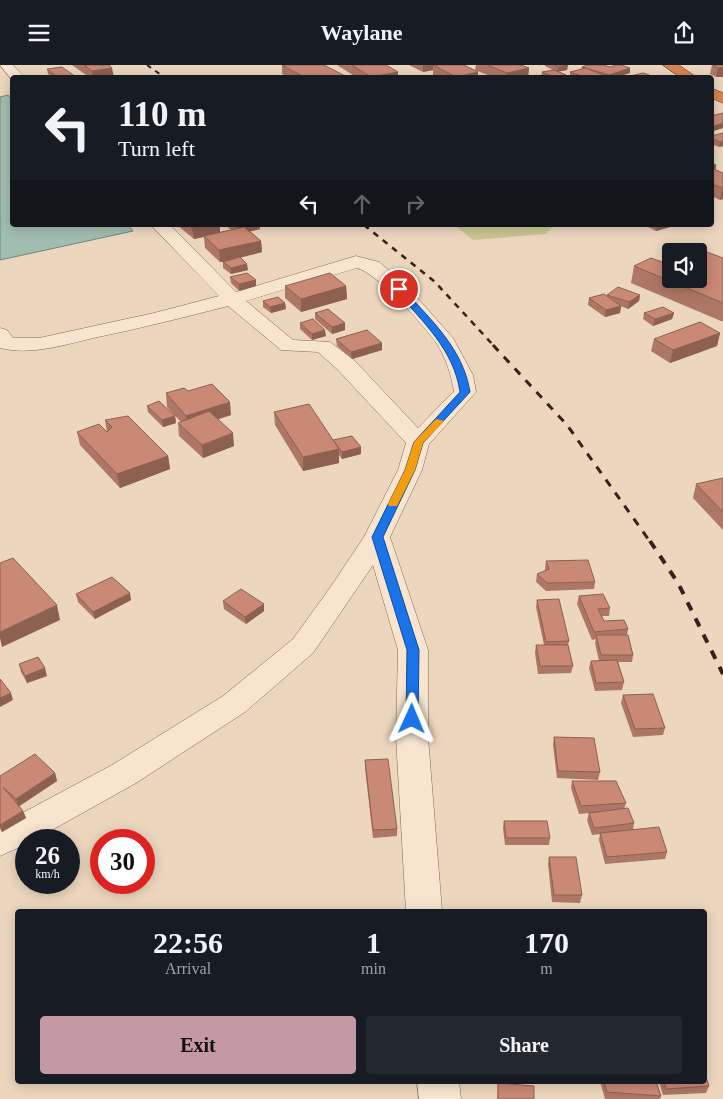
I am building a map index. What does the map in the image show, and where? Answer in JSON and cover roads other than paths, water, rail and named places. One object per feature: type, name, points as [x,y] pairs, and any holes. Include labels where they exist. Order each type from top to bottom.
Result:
[{"type":"highway","points":[[670,65],[687,75]]},
{"type":"street","points":[[5,65],[10,78]]},
{"type":"street","points":[[162,227],[232,299],[288,347],[323,346],[346,365],[418,442]]},
{"type":"street","points":[[0,334],[6,343],[19,345],[39,344],[232,299],[356,262],[372,265],[399,289],[446,342],[462,375],[465,392],[418,442],[410,470],[377,537],[342,592],[303,646],[234,704],[124,774],[0,842]]},
{"type":"street","points":[[377,537],[413,650],[412,737],[424,909]]},
{"type":"street","points":[[438,1084],[440,1099]]},
{"type":"railway","points":[[147,65],[161,75]]},
{"type":"railway","points":[[366,227],[435,282],[494,346]]},
{"type":"railway","points":[[493,345],[567,425],[651,543]]},
{"type":"railway","points":[[650,541],[678,583],[723,674]]}]
